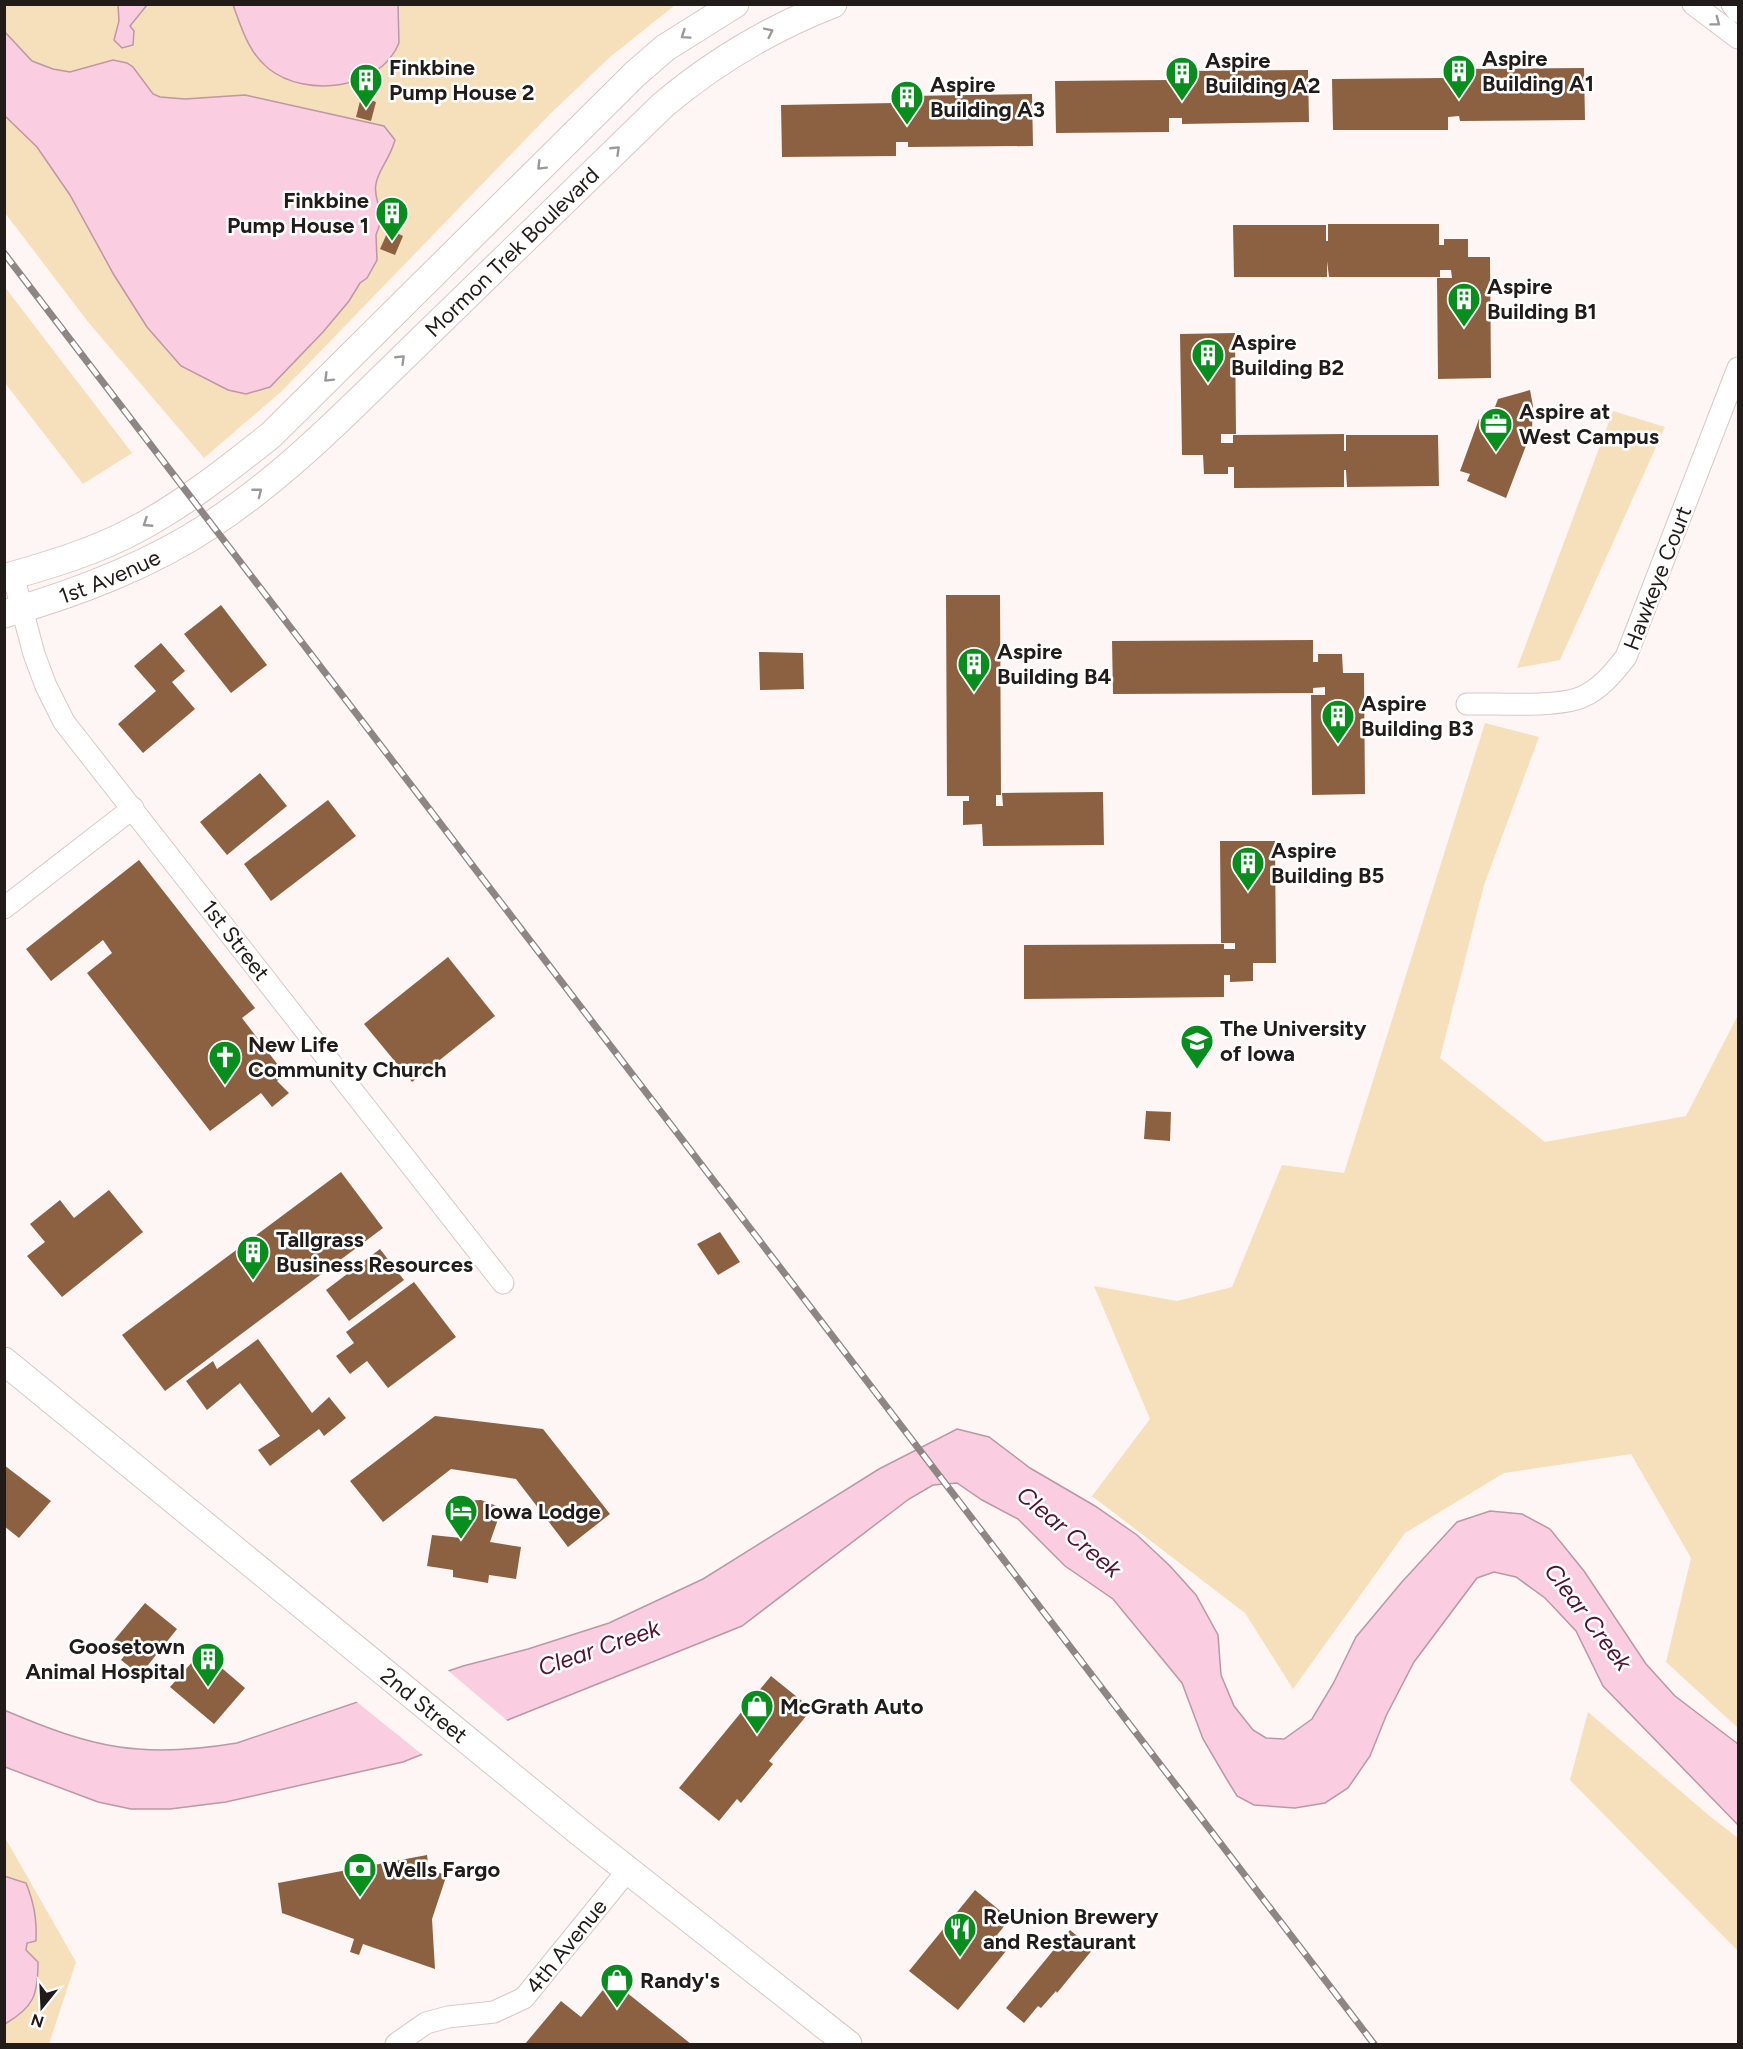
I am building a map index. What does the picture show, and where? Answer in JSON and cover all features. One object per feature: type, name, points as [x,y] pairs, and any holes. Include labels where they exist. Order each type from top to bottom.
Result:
[{"type":"main road","name":"Mormon Trek Boulevard","points":[[196,491],[271,435],[635,74],[665,48],[735,4]]},
{"type":"main road","name":"Mormon Trek Boulevard","points":[[210,526],[257,492],[326,433],[671,98],[696,77],[761,36],[833,4]]},
{"type":"main road","name":"1st Avenue","points":[[9,576],[81,554],[135,530],[196,491]]},
{"type":"main road","name":"1st Avenue","points":[[13,611],[100,583],[210,526]]},
{"type":"main road","name":"2nd Street","points":[[4,1361],[628,1870],[848,2044]]},
{"type":"street","points":[[1693,4],[1738,38]]},
{"type":"street","points":[[1732,4],[1738,12]]},
{"type":"street","name":"Hawkeye Court","points":[[1467,704],[1556,702],[1581,698],[1603,684],[1626,657],[1738,368]]},
{"type":"street","name":"1st Street","points":[[9,576],[13,611],[64,722],[503,1283]]},
{"type":"street","points":[[4,908],[133,808]]},
{"type":"street","name":"4th Avenue","points":[[396,2044],[426,2023],[448,2017],[494,2012],[524,1998],[628,1870]]},
{"type":"shaded area","points":[[5,5],[675,5],[610,57],[550,114],[282,391],[204,458],[89,323],[5,213]]},
{"type":"shaded area","points":[[4,286],[132,453],[83,484],[5,383]]},
{"type":"shaded area","points":[[1613,411],[1665,427],[1560,660],[1517,668]]},
{"type":"shaded area","points":[[1485,723],[1539,737],[1484,885],[1440,1058],[1545,1142],[1686,1116],[1738,1015],[1738,1728],[1666,1662],[1691,1558],[1631,1454],[1504,1473],[1405,1533],[1293,1689],[1245,1613],[1092,1496],[1150,1419],[1094,1286],[1177,1301],[1232,1287],[1282,1165],[1344,1173]]},
{"type":"shaded area","points":[[1588,1712],[1738,1838],[1738,1951],[1570,1780]]},
{"type":"shaded area","points":[[4,1836],[76,1962],[49,2044],[5,2044]]},
{"type":"water","points":[[118,5],[147,5],[130,26],[134,31],[133,45],[122,48],[114,40],[119,21]]},
{"type":"water","points":[[233,5],[398,5],[399,43],[389,59],[376,71],[359,80],[321,86],[302,84],[284,78],[262,62],[246,40]]},
{"type":"water","points":[[4,31],[32,61],[53,69],[70,72],[113,60],[133,67],[153,94],[160,97],[185,99],[245,95],[384,126],[395,140],[376,183],[378,202],[383,215],[376,235],[377,260],[367,278],[360,283],[349,301],[323,332],[270,387],[246,394],[228,390],[181,366],[147,327],[114,275],[70,195],[37,147],[5,116]]},
{"type":"water","name":"Clear Creek","points":[[957,1429],[989,1437],[1030,1468],[1095,1506],[1137,1535],[1170,1566],[1196,1595],[1218,1635],[1221,1675],[1234,1706],[1253,1730],[1266,1738],[1284,1739],[1312,1719],[1333,1684],[1356,1637],[1401,1583],[1457,1522],[1490,1511],[1522,1514],[1550,1529],[1584,1571],[1646,1664],[1675,1696],[1738,1744],[1738,1825],[1603,1686],[1576,1631],[1545,1598],[1516,1577],[1494,1572],[1477,1578],[1414,1662],[1386,1716],[1370,1756],[1348,1788],[1325,1803],[1295,1808],[1254,1805],[1237,1796],[1226,1778],[1203,1739],[1182,1683],[1113,1599],[1065,1566],[1018,1519],[982,1500],[957,1483],[933,1485],[909,1499],[742,1626],[403,1762],[226,1802],[170,1809],[131,1809],[98,1802],[5,1767],[4,1710],[64,1733],[118,1747],[145,1750],[203,1748],[237,1743],[463,1666],[528,1649],[609,1623],[703,1579],[879,1469]]},
{"type":"water","points":[[4,1876],[26,1883],[34,1911],[36,1941],[27,1943],[26,1950],[38,1962],[37,1983],[32,1999],[22,2012],[5,2024]]},
{"type":"pier","points":[[445,1668],[510,1723],[424,1756],[353,1699]]},
{"type":"building","name":"Aspire Building A1","points":[[1584,68],[1585,120],[1460,121],[1459,116],[1448,117],[1448,130],[1333,130],[1332,79],[1446,78],[1446,83],[1460,83],[1460,69]]},
{"type":"building","name":"Aspire Building A2","points":[[1308,70],[1309,122],[1182,124],[1182,118],[1169,118],[1169,132],[1056,133],[1055,81],[1169,80],[1169,85],[1182,85],[1182,71]]},
{"type":"building","name":"Aspire Building A3","points":[[1032,94],[1033,146],[908,147],[908,142],[896,142],[896,156],[782,157],[781,105],[895,103],[895,109],[909,109],[908,96]]},
{"type":"building","name":"Finkbine Pump House 2","points":[[361,97],[376,102],[371,121],[356,117]]},
{"type":"building","name":"Aspire Building B1","points":[[1328,224],[1439,224],[1439,245],[1444,245],[1444,239],[1468,239],[1468,257],[1490,257],[1491,378],[1438,379],[1437,278],[1452,278],[1451,270],[1440,270],[1440,277],[1329,277],[1327,261],[1327,277],[1234,277],[1233,225],[1326,225],[1326,241],[1328,241]]},
{"type":"building","name":"Finkbine Pump House 1","points":[[389,229],[403,236],[395,255],[380,249]]},
{"type":"building","name":"Aspire Building B2","points":[[1235,333],[1236,434],[1221,434],[1221,443],[1233,443],[1233,435],[1344,434],[1344,451],[1346,451],[1346,435],[1438,435],[1439,486],[1347,487],[1346,470],[1344,470],[1344,487],[1234,488],[1234,467],[1228,467],[1228,474],[1204,474],[1203,455],[1182,455],[1180,334]]},
{"type":"building","name":"Aspire at West Campus","points":[[1530,390],[1533,406],[1532,430],[1506,498],[1467,481],[1470,474],[1460,471],[1479,419],[1489,423],[1498,399]]},
{"type":"building","name":"Aspire Building B4","points":[[946,595],[1000,595],[1001,795],[996,795],[996,806],[1003,806],[1002,793],[1103,792],[1104,845],[983,846],[982,824],[963,825],[963,801],[969,801],[969,796],[947,796]]},
{"type":"building","points":[[221,605],[267,665],[231,693],[184,634]]},
{"type":"building","name":"Aspire Building B3","points":[[1313,640],[1313,662],[1318,662],[1318,654],[1342,654],[1343,673],[1364,673],[1365,794],[1312,795],[1311,695],[1325,695],[1325,687],[1313,688],[1313,693],[1113,694],[1112,641]]},
{"type":"building","points":[[161,643],[185,671],[172,682],[195,709],[143,753],[118,724],[156,691],[134,666]]},
{"type":"building","points":[[759,652],[803,653],[804,689],[760,690]]},
{"type":"building","points":[[260,773],[287,806],[227,855],[200,822]]},
{"type":"building","points":[[328,800],[356,836],[271,901],[244,864]]},
{"type":"building","name":"Aspire Building B5","points":[[1220,841],[1275,841],[1276,963],[1253,963],[1253,981],[1230,982],[1230,975],[1224,975],[1224,997],[1024,999],[1024,945],[1224,944],[1224,949],[1235,949],[1235,943],[1221,943]]},
{"type":"building","points":[[139,860],[255,1008],[242,1018],[285,1074],[277,1081],[289,1093],[272,1107],[261,1093],[210,1131],[87,973],[112,953],[103,940],[51,981],[26,949]]},
{"type":"building","points":[[448,957],[495,1016],[412,1082],[364,1024]]},
{"type":"building","points":[[1146,1111],[1171,1112],[1170,1141],[1144,1139]]},
{"type":"building","name":"Tallgrass Business Resources","points":[[341,1172],[383,1228],[165,1391],[122,1335]]},
{"type":"building","points":[[109,1190],[143,1232],[62,1297],[27,1256],[45,1242],[30,1224],[60,1200],[74,1218]]},
{"type":"building","points":[[720,1232],[740,1262],[718,1275],[697,1244]]},
{"type":"building","points":[[380,1249],[404,1280],[349,1321],[326,1290]]},
{"type":"building","points":[[414,1282],[456,1337],[388,1388],[367,1361],[350,1374],[336,1356],[354,1343],[346,1332]]},
{"type":"building","points":[[258,1339],[312,1413],[329,1397],[346,1418],[324,1436],[319,1429],[270,1466],[258,1450],[280,1436],[240,1383],[207,1410],[186,1381],[213,1361],[217,1369]]},
{"type":"building","points":[[435,1416],[543,1429],[610,1514],[568,1547],[516,1479],[451,1469],[383,1522],[350,1481]]},
{"type":"building","points":[[4,1465],[51,1501],[19,1538],[4,1526]]},
{"type":"building","name":"Iowa Lodge","points":[[481,1500],[502,1508],[490,1542],[521,1547],[516,1579],[489,1575],[488,1583],[453,1577],[453,1570],[427,1566],[432,1535],[461,1538],[458,1501]]},
{"type":"building","points":[[145,1603],[177,1629],[140,1675],[121,1660],[125,1655],[111,1644]]},
{"type":"building","name":"Goosetown Animal Hospital","points":[[202,1651],[245,1688],[214,1724],[170,1687]]},
{"type":"building","name":"McGrath Auto","points":[[771,1676],[812,1709],[769,1761],[773,1764],[741,1803],[737,1799],[719,1821],[679,1788]]},
{"type":"building","name":"Wells Fargo","points":[[427,1855],[429,1872],[447,1874],[432,1919],[435,1969],[363,1944],[359,1955],[350,1952],[354,1939],[282,1913],[278,1883]]},
{"type":"building","name":"ReUnion Brewery and Restaurant","points":[[975,1890],[1010,1919],[997,1935],[1011,1945],[958,2010],[909,1971]]},
{"type":"building","points":[[1070,1930],[1093,1949],[1057,1993],[1056,1991],[1041,2008],[1038,2006],[1024,2023],[1006,2008]]},
{"type":"building","name":"Randy's","points":[[611,1980],[691,2044],[525,2044],[561,2001],[581,2017]]},
{"type":"railway","points":[[4,253],[1374,2044]]},
{"type":"place","name":"Aspire Building A1","points":[[1459,100]]},
{"type":"place","name":"Aspire Building A2","points":[[1182,102]]},
{"type":"place","name":"Finkbine Pump House 2","points":[[366,109]]},
{"type":"place","name":"Aspire Building A3","points":[[907,126]]},
{"type":"place","name":"Finkbine Pump House 1","points":[[392,242]]},
{"type":"place","name":"Aspire Building B1","points":[[1464,328]]},
{"type":"place","name":"Aspire Building B2","points":[[1208,384]]},
{"type":"place","name":"Aspire at West Campus","points":[[1496,453]]},
{"type":"place","name":"Aspire Building B4","points":[[974,693]]},
{"type":"place","name":"Aspire Building B3","points":[[1338,745]]},
{"type":"place","name":"Aspire Building B5","points":[[1248,892]]},
{"type":"place","name":"The University of Iowa","points":[[1197,1070]]},
{"type":"place","name":"New Life Community Church","points":[[225,1086]]},
{"type":"place","name":"Tallgrass Business Resources","points":[[253,1281]]},
{"type":"place","name":"Iowa Lodge","points":[[461,1540]]},
{"type":"place","name":"Goosetown Animal Hospital","points":[[208,1688]]},
{"type":"place","name":"McGrath Auto","points":[[757,1735]]},
{"type":"place","name":"Wells Fargo","points":[[360,1898]]},
{"type":"place","name":"ReUnion Brewery and Restaurant","points":[[960,1958]]},
{"type":"place","name":"Randy's","points":[[617,2009]]}]
